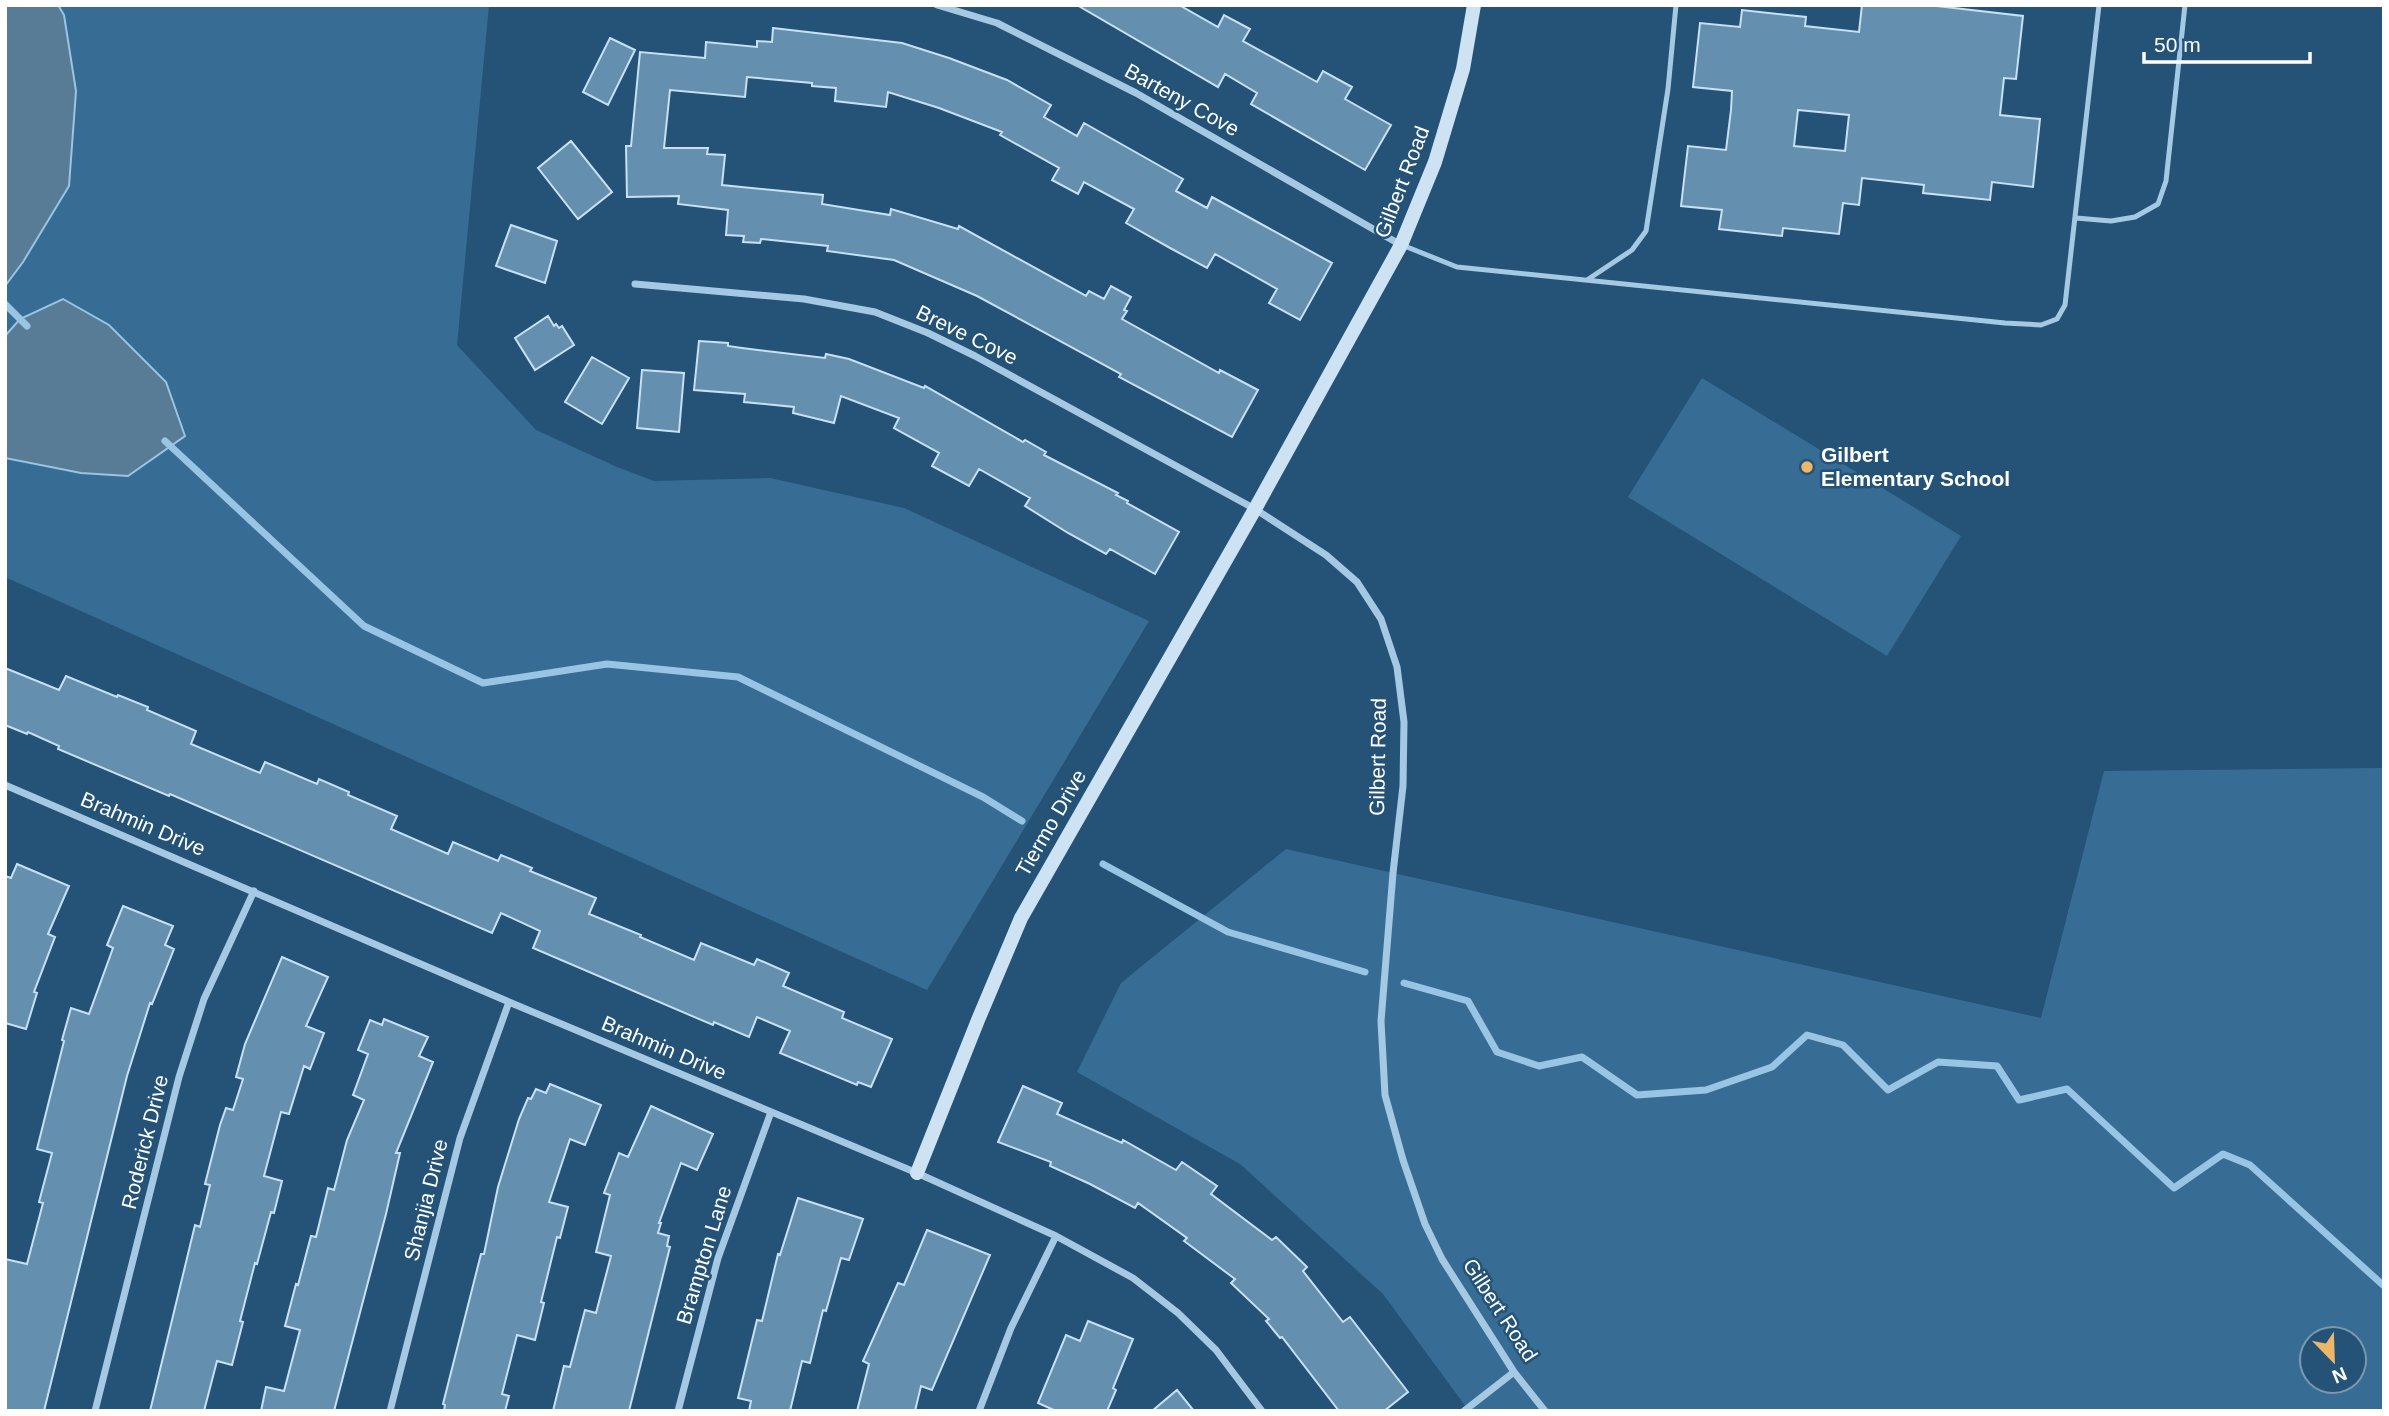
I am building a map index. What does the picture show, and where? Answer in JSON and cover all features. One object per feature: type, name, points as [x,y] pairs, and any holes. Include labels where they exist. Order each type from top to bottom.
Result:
[{"type":"street","name":"Barteny Cove","points":[[937,5],[997,23],[1136,93],[1401,245]]},
{"type":"street","name":"Gilbert Road","points":[[1474,5],[1463,69],[1435,162],[1401,245],[1255,509],[1326,555],[1357,582],[1381,619],[1397,667],[1404,722],[1403,786],[1381,1021],[1385,1095],[1416,1198],[1442,1259],[1459,1290],[1514,1372],[1545,1411]]},
{"type":"street","name":"Breve Cove","points":[[635,284],[804,299],[874,312],[928,333],[975,356],[1255,509]]},
{"type":"street","name":"Tiermo Drive","points":[[918,1173],[1021,918],[1255,509]]},
{"type":"street","name":"Brahmin Drive","points":[[5,785],[509,1002],[918,1173],[1056,1236],[1133,1278],[1178,1313],[1216,1350],[1262,1411]]},
{"type":"street","name":"Roderick Drive","points":[[95,1411],[179,1077],[204,999],[254,891]]},
{"type":"street","name":"Shanjia Drive","points":[[390,1411],[460,1138],[509,1002]]},
{"type":"street","name":"Brampton Lane","points":[[678,1411],[718,1258],[771,1112]]},
{"type":"street","points":[[979,1411],[1011,1328],[1056,1236]]},
{"type":"street","points":[[1464,1411],[1514,1372]]},
{"type":"lane","points":[[1587,280],[1632,250],[1646,231],[1668,89],[1676,5]]},
{"type":"lane","points":[[1401,245],[1457,267],[2042,325],[2057,319],[2064,305],[2099,5]]},
{"type":"lane","points":[[2076,218],[2110,221],[2135,217],[2158,204],[2166,181],[2185,5]]},
{"type":"shaded area","points":[[5,5],[58,5],[64,15],[76,91],[69,186],[23,262],[5,286]]},
{"type":"shaded area","points":[[58,5],[489,5],[457,345],[536,430],[654,481],[770,478],[904,508],[1149,621],[927,990],[5,577],[5,458],[81,473],[127,476],[109,325],[63,299],[20,319],[5,336],[5,286],[23,262],[69,186],[64,15]]},
{"type":"shaded area","points":[[63,299],[109,325],[166,382],[185,436],[128,476],[81,473],[5,458],[5,336],[20,319]]},
{"type":"shaded area","points":[[1702,378],[1961,536],[1887,656],[1628,497]]},
{"type":"shaded area","points":[[2384,768],[2384,1411],[1469,1411],[1383,1294],[1240,1164],[1077,1072],[1121,983],[1286,849],[2041,1018],[2104,771]]},
{"type":"building","points":[[1077,5],[1179,5],[1218,27],[1224,15],[1250,29],[1243,41],[1317,82],[1323,71],[1352,87],[1345,99],[1391,125],[1365,170],[1251,104],[1257,93],[1225,74],[1218,87]]},
{"type":"building","points":[[1862,5],[1928,5],[2023,16],[2016,79],[2004,78],[2000,115],[2040,119],[2033,187],[1992,182],[1990,200],[1923,193],[1924,185],[1862,178],[1859,205],[1843,203],[1839,234],[1783,228],[1782,236],[1719,229],[1722,210],[1681,206],[1688,146],[1726,150],[1731,110],[1732,91],[1693,87],[1700,23],[1740,27],[1742,10],[1806,17],[1805,26],[1859,32]],"holes":[[[1798,110],[1849,115],[1845,151],[1794,146]]]},
{"type":"building","points":[[773,28],[902,43],[1007,80],[1051,105],[1044,117],[1077,136],[1084,123],[1183,179],[1176,191],[1207,208],[1212,197],[1332,263],[1300,320],[1269,303],[1277,289],[1215,254],[1207,268],[1126,223],[1134,209],[1084,182],[1078,194],[1052,180],[1059,168],[1000,135],[1002,132],[939,108],[888,92],[886,107],[835,101],[836,88],[747,77],[745,97],[670,90],[664,148],[708,148],[707,154],[725,155],[722,185],[823,195],[822,204],[890,215],[891,209],[958,229],[959,226],[1086,296],[1089,291],[1104,299],[1111,286],[1131,297],[1122,319],[1219,373],[1220,370],[1258,390],[1232,437],[1119,377],[1121,374],[977,296],[894,260],[827,251],[828,246],[761,239],[760,243],[743,242],[744,236],[726,235],[728,210],[678,204],[679,196],[627,197],[626,146],[631,146],[640,52],[705,58],[706,42],[757,47],[757,41],[772,42]]},
{"type":"building","points":[[610,38],[635,50],[608,105],[583,92]]},
{"type":"building","points":[[571,141],[612,192],[578,219],[538,168]]},
{"type":"building","points":[[511,225],[557,241],[545,283],[496,266]]},
{"type":"building","points":[[548,316],[554,326],[562,326],[574,345],[535,370],[515,338]]},
{"type":"building","points":[[699,341],[825,358],[826,354],[849,359],[924,388],[925,386],[1023,442],[1025,440],[1046,452],[1044,455],[1118,493],[1116,495],[1128,501],[1127,503],[1179,532],[1155,574],[1110,549],[1106,554],[1068,533],[1025,506],[1030,498],[979,469],[969,486],[932,466],[939,453],[894,428],[899,418],[841,396],[834,423],[793,413],[794,407],[744,402],[745,394],[694,390]]},
{"type":"building","points":[[592,357],[629,378],[602,424],[565,402]]},
{"type":"building","points":[[642,370],[684,373],[679,432],[637,428]]},
{"type":"building","points":[[5,668],[59,690],[66,676],[148,707],[147,710],[196,731],[191,744],[260,773],[265,762],[317,784],[319,779],[397,816],[391,829],[448,854],[453,842],[498,861],[501,855],[532,868],[530,871],[596,898],[589,914],[694,960],[701,943],[754,965],[757,959],[789,973],[783,986],[844,1012],[842,1018],[892,1039],[871,1087],[858,1082],[857,1085],[780,1053],[790,1031],[757,1017],[749,1037],[714,1022],[713,1025],[533,948],[540,931],[501,913],[492,933],[170,794],[169,796],[58,749],[59,746],[28,732],[27,734],[5,725]]},
{"type":"building","points":[[17,864],[69,886],[48,934],[55,937],[34,992],[37,993],[26,1029],[5,1023],[5,876],[11,878]]},
{"type":"building","points":[[123,906],[173,926],[165,945],[174,949],[152,1004],[150,1003],[127,1076],[44,1411],[5,1411],[5,1259],[27,1264],[43,1203],[39,1202],[52,1153],[37,1149],[64,1041],[62,1040],[71,1008],[89,1014],[113,948],[107,945]]},
{"type":"building","points":[[282,957],[328,977],[306,1026],[324,1033],[310,1069],[304,1066],[289,1114],[281,1112],[264,1176],[282,1181],[274,1213],[271,1212],[257,1264],[255,1263],[232,1365],[217,1361],[204,1411],[150,1411],[195,1225],[200,1227],[210,1185],[205,1184],[220,1125],[226,1108],[233,1110],[243,1079],[236,1077],[245,1044]]},
{"type":"building","points":[[384,1019],[428,1037],[419,1056],[433,1062],[396,1153],[400,1153],[386,1214],[334,1411],[261,1411],[266,1387],[284,1391],[300,1330],[285,1326],[296,1284],[298,1285],[311,1236],[316,1237],[328,1188],[334,1190],[347,1140],[364,1100],[353,1095],[368,1054],[358,1050],[370,1020],[382,1025]]},
{"type":"building","points":[[550,1084],[601,1105],[585,1145],[570,1139],[549,1202],[568,1207],[560,1238],[557,1237],[535,1340],[517,1335],[502,1394],[509,1396],[505,1411],[444,1411],[443,1404],[481,1254],[484,1254],[498,1187],[519,1119],[528,1098],[531,1099],[536,1089],[546,1093]]},
{"type":"building","points":[[1023,1086],[1062,1103],[1057,1114],[1122,1143],[1123,1140],[1176,1170],[1182,1162],[1217,1186],[1211,1194],[1272,1240],[1276,1237],[1307,1267],[1303,1271],[1343,1322],[1350,1317],[1408,1392],[1384,1411],[1339,1411],[1282,1337],[1280,1338],[1266,1321],[1269,1319],[1231,1283],[1235,1279],[1184,1241],[1187,1238],[1138,1203],[1135,1208],[1050,1166],[1051,1162],[998,1142]]},
{"type":"building","points":[[651,1106],[713,1134],[697,1170],[681,1163],[659,1223],[658,1233],[669,1236],[667,1246],[670,1247],[629,1411],[553,1411],[564,1366],[570,1367],[585,1310],[596,1313],[611,1256],[596,1252],[610,1195],[604,1193],[619,1153],[628,1157]]},
{"type":"building","points":[[798,1198],[863,1219],[849,1260],[841,1258],[826,1311],[823,1310],[810,1363],[802,1361],[790,1411],[749,1411],[751,1401],[738,1398],[757,1320],[762,1321],[778,1254],[780,1255]]},
{"type":"building","points":[[927,1230],[990,1255],[932,1390],[921,1386],[915,1411],[857,1411],[869,1364],[863,1361],[898,1283],[904,1285]]},
{"type":"building","points":[[1088,1321],[1133,1339],[1113,1388],[1116,1390],[1107,1411],[1056,1411],[1038,1403],[1066,1335],[1080,1341]]},
{"type":"building","points":[[1177,1390],[1194,1411],[1152,1411]]},
{"type":"waterway","points":[[5,304],[27,326]]},
{"type":"waterway","points":[[165,441],[364,626],[483,683],[607,664],[738,677],[983,797],[1022,821]]},
{"type":"waterway","points":[[1103,864],[1228,932],[1365,972]]},
{"type":"waterway","points":[[1404,983],[1468,1001],[1497,1052],[1539,1066],[1582,1057],[1637,1095],[1706,1090],[1772,1067],[1807,1035],[1843,1045],[1888,1090],[1938,1062],[1997,1066],[2019,1100],[2067,1089],[2174,1188],[2223,1154],[2250,1165],[2384,1286]]},
{"type":"place","name":"Gilbert Elementary School","points":[[1807,467]]}]
